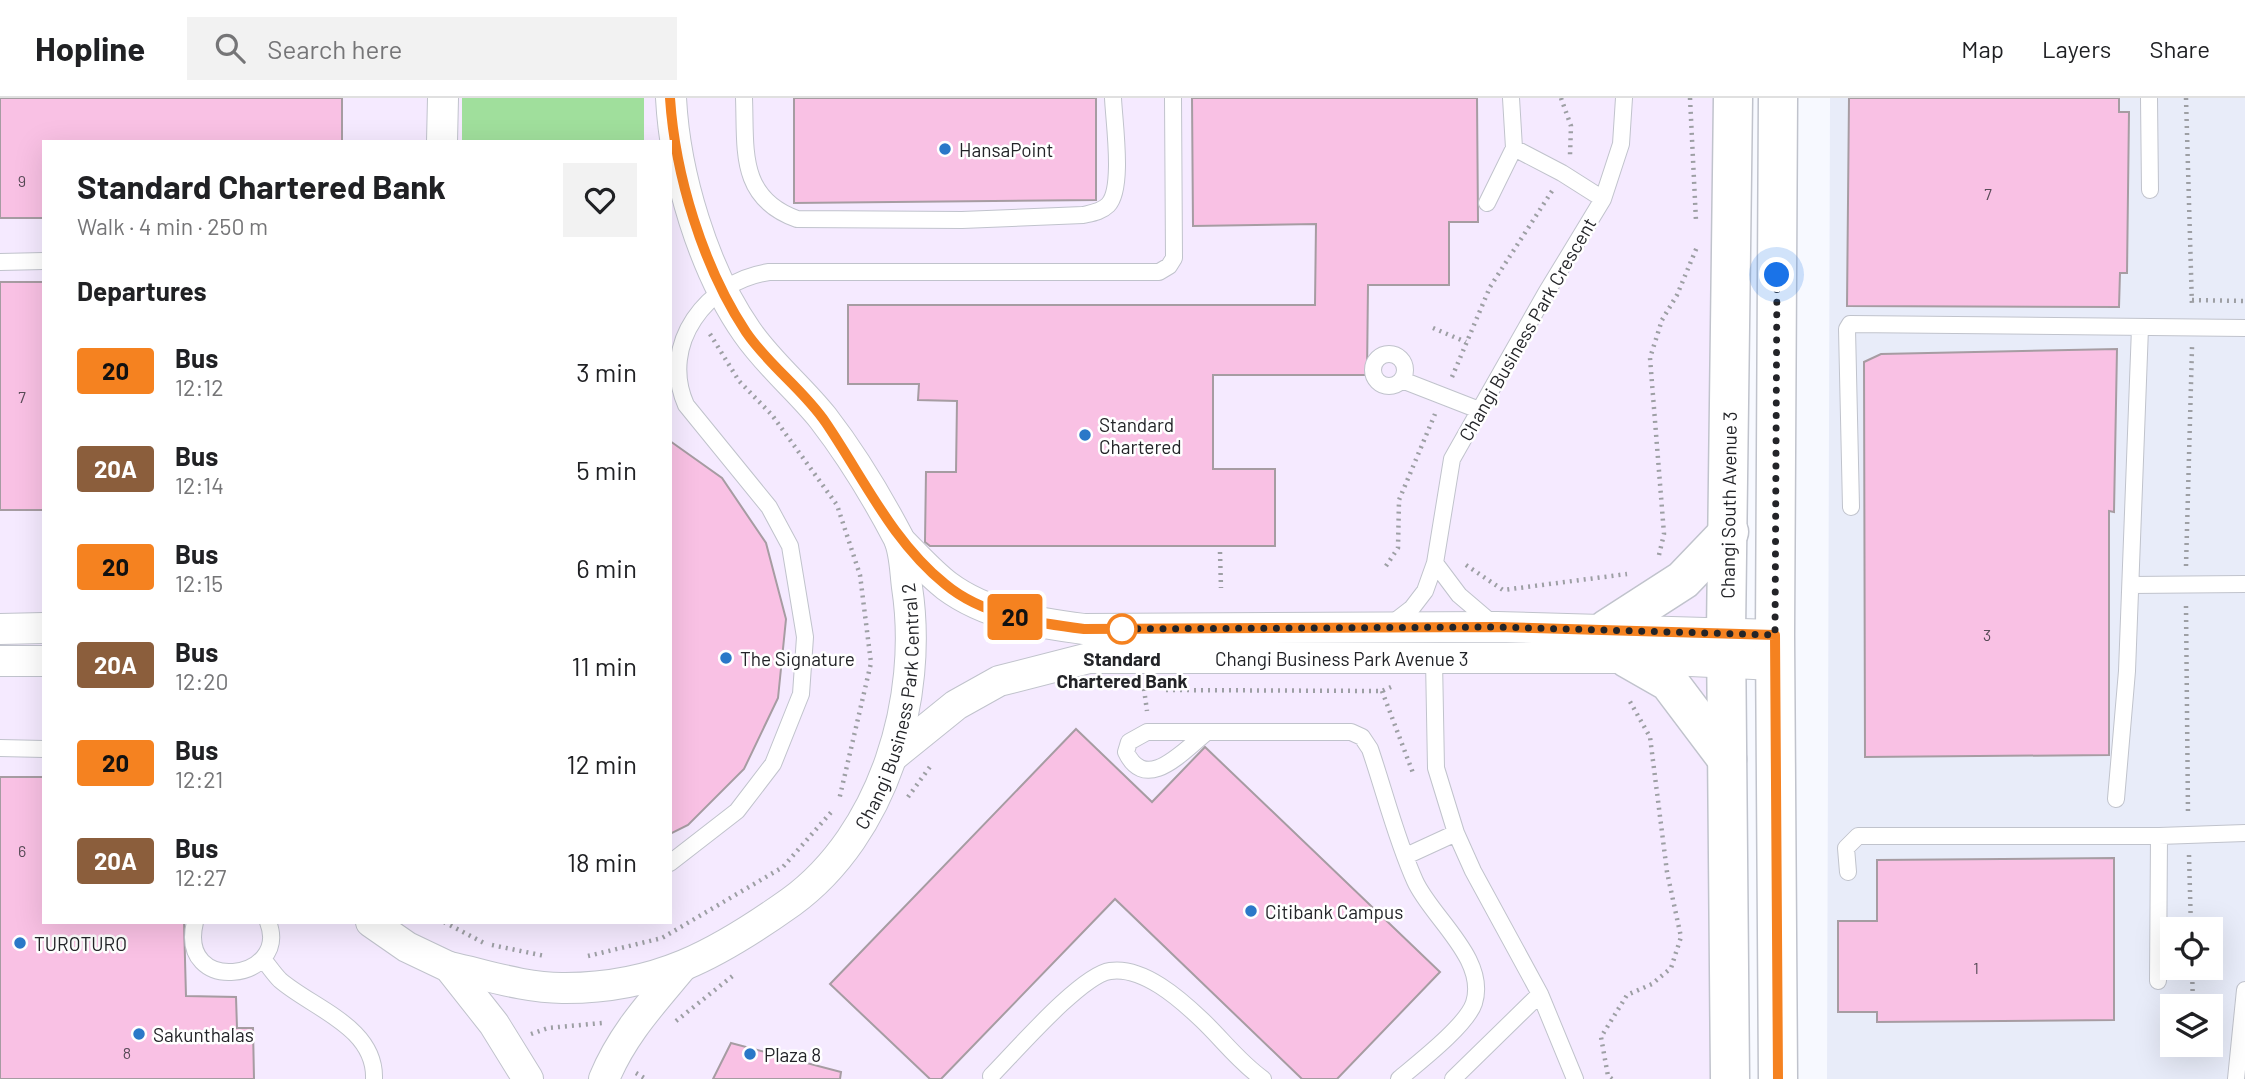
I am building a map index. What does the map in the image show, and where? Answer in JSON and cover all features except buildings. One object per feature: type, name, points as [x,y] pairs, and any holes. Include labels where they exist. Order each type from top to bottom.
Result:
[{"type":"street","points":[[442,140],[443,98]]},
{"type":"street","name":"Changi Business Park Central 2","points":[[449,967],[561,988],[621,984],[681,968],[742,937],[804,892],[848,847],[893,756],[912,646],[900,541],[822,418],[746,332],[723,289],[682,187],[673,141],[671,98]]},
{"type":"street","name":"Changi South Avenue 3","points":[[1730,1079],[1726,648],[1732,98]]},
{"type":"street","points":[[1777,98],[1775,650],[1778,1079]]},
{"type":"street","points":[[1727,759],[1670,682],[1620,660],[1682,580],[1729,532]]},
{"type":"street","name":"Changi Business Park Avenue 3","points":[[900,541],[955,591],[985,607],[1031,622],[1084,629],[1497,627],[1620,660]]},
{"type":"street","points":[[0,629],[42,628]]},
{"type":"street","name":"Changi Business Park Avenue 3","points":[[893,756],[956,705],[999,681],[1089,658],[1434,673],[1620,660],[1726,648],[1775,650]]},
{"type":"street","points":[[0,661],[42,661]]},
{"type":"street","points":[[375,924],[407,947],[449,967],[506,1043],[528,1079]]},
{"type":"street","points":[[604,1079],[615,1051],[681,968]]},
{"type":"lane","points":[[744,98],[750,177],[766,203],[779,213],[797,219],[962,220],[1083,215],[1100,211],[1109,204],[1116,189],[1113,98]]},
{"type":"lane","points":[[672,861],[737,811],[773,764],[802,694],[804,648],[797,575],[790,546],[769,507],[686,405],[679,389],[680,344],[697,313],[723,289],[745,276],[769,272],[1159,272],[1169,266],[1174,258],[1172,98]]},
{"type":"lane","points":[[1487,203],[1514,149],[1511,98]]},
{"type":"lane","name":"Changi Business Park Crescent","points":[[1388,627],[1412,608],[1425,591],[1435,563],[1452,458],[1604,199],[1621,144],[1624,98]]},
{"type":"lane","points":[[2149,98],[2150,190]]},
{"type":"lane","points":[[1514,149],[1562,173],[1604,199]]},
{"type":"lane","points":[[0,261],[42,261]]},
{"type":"lane","points":[[1851,507],[1847,329],[1850,324],[2245,328]]},
{"type":"lane","points":[[2116,799],[2131,585],[2140,328]]},
{"type":"lane","points":[[1402,380],[1479,410]]},
{"type":"lane","points":[[1435,563],[1459,595],[1497,627]]},
{"type":"lane","points":[[2131,585],[2245,584]]},
{"type":"lane","points":[[1434,673],[1436,768],[1456,833],[1540,994],[1575,1079]]},
{"type":"lane","points":[[1206,733],[1253,730],[1351,732],[1362,737],[1370,749],[1415,883],[1448,926],[1475,976],[1474,1004],[1446,1038],[1399,1079]]},
{"type":"lane","points":[[0,748],[42,749]]},
{"type":"lane","points":[[1406,856],[1456,833]]},
{"type":"lane","points":[[1848,872],[1846,848],[1858,836],[2159,836],[2245,833]]},
{"type":"lane","points":[[2158,981],[2159,836]]},
{"type":"lane","points":[[194,924],[192,934],[195,949],[204,963],[218,972],[242,971],[263,959],[270,943],[268,924]]},
{"type":"lane","points":[[263,959],[280,979],[349,1027],[365,1048],[374,1079]]},
{"type":"lane","points":[[991,1076],[1079,988],[1110,971],[1142,975],[1202,1019],[1242,1064],[1263,1079]]},
{"type":"lane","points":[[2236,1079],[2245,990]]},
{"type":"lane","points":[[1453,1079],[1540,994]]},
{"type":"path","points":[[1385,566],[1398,548],[1399,500],[1490,288],[1562,173],[1571,153],[1571,126],[1561,98]]},
{"type":"path","points":[[1648,562],[1661,555],[1664,534],[1650,358],[1662,320],[1697,246],[1690,98]]},
{"type":"path","points":[[2186,98],[2192,300],[2186,586],[2191,917]]},
{"type":"path","points":[[2192,300],[2245,301]]},
{"type":"path","points":[[697,313],[739,381],[772,415],[837,505],[860,575],[871,663]]},
{"type":"path","points":[[1433,328],[1466,342]]},
{"type":"path","points":[[1220,552],[1221,588]]},
{"type":"path","points":[[1465,565],[1503,590],[1625,576],[1637,569]]},
{"type":"path","points":[[1612,1079],[1608,1076],[1601,1037],[1627,995],[1652,984],[1671,968],[1681,937],[1667,872],[1650,737],[1620,660]]},
{"type":"path","points":[[1131,689],[1382,691],[1434,673]]},
{"type":"path","points":[[1144,689],[1147,715]]},
{"type":"path","points":[[903,803],[939,756]]},
{"type":"path","points":[[709,995],[740,970]]},
{"type":"path","points":[[506,1043],[548,1028],[634,1024]]},
{"type":"shaded area","points":[[0,98],[1717,98],[1716,1079],[0,1079]]},
{"type":"shaded area","points":[[1830,98],[2245,98],[2245,1079],[1827,1079]]},
{"type":"green space","points":[[462,98],[644,98],[644,140],[462,140]]},
{"type":"bus line","name":"20","points":[[670,98],[673,141],[682,187],[723,289],[746,332],[822,418],[900,541],[946,585],[985,607],[1031,622],[1084,629],[1497,627],[1775,635],[1778,1079]]},
{"type":"place","name":"HansaPoint","points":[[945,149]]},
{"type":"place","name":"Standard Chartered","points":[[1085,435]]},
{"type":"place","name":"Standard Chartered Bank","points":[[1122,629]]},
{"type":"place","name":"The Signature","points":[[726,658]]},
{"type":"place","name":"Citibank Campus","points":[[1251,911]]},
{"type":"place","name":"TUROTURO","points":[[20,943]]},
{"type":"place","name":"Sakunthalas","points":[[139,1034]]},
{"type":"place","name":"Plaza 8","points":[[750,1054]]},
{"type":"route","points":[[1122,629],[1111,629],[1497,627],[1775,635],[1777,275]]}]
